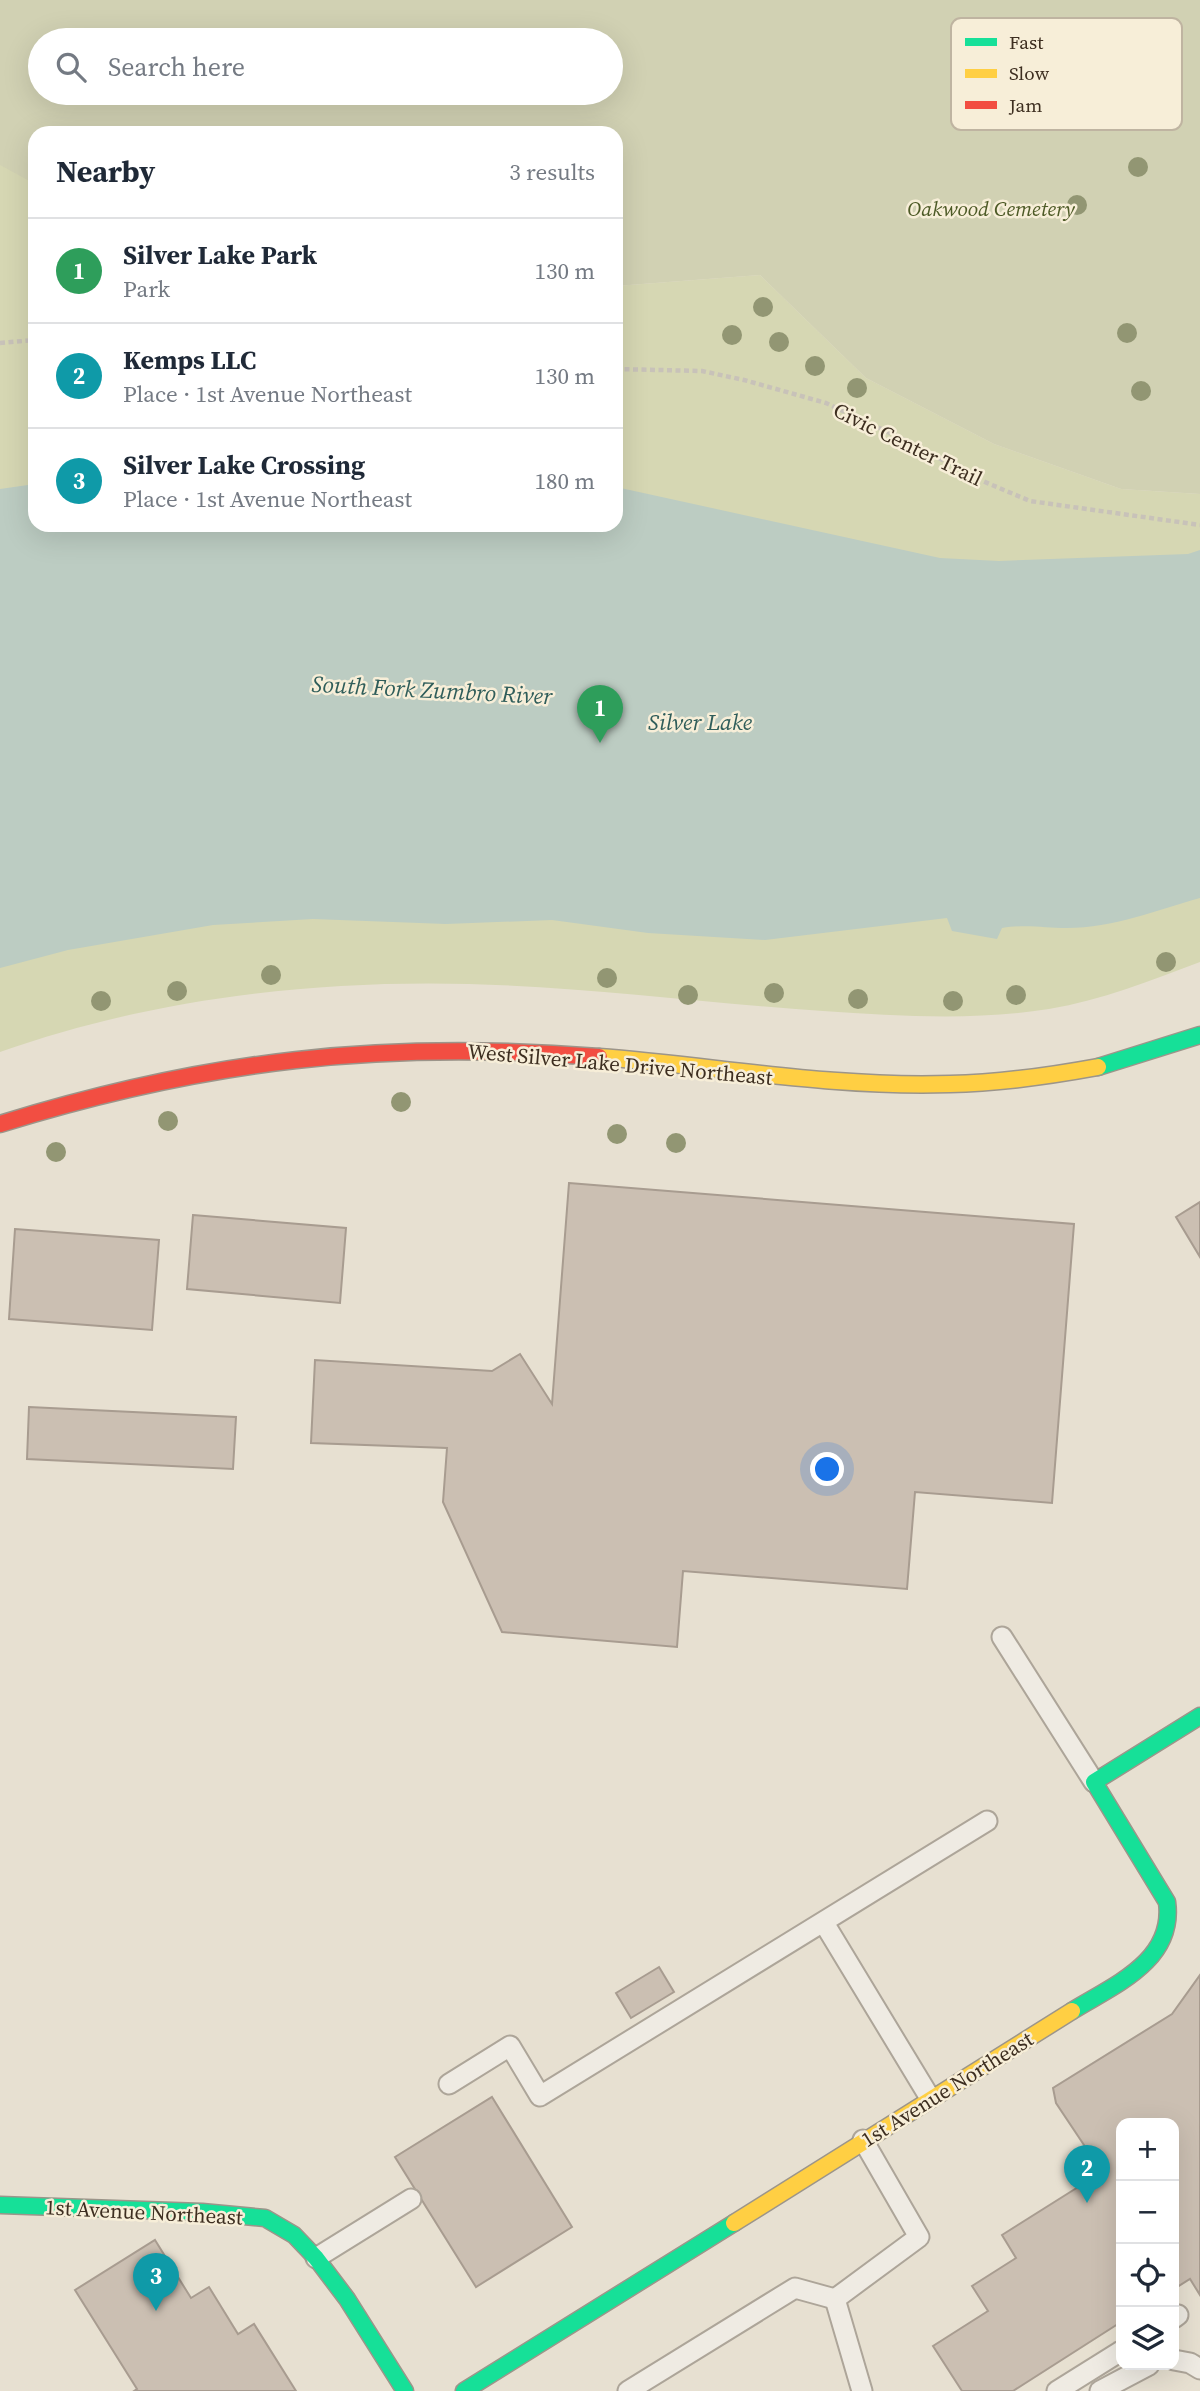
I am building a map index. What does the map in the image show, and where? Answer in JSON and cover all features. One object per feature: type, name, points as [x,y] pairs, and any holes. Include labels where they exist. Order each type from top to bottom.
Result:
[{"type":"street","name":"West Silver Lake Drive Northeast","points":[[0,1124],[115,1090],[220,1067],[348,1051],[527,1052],[813,1080],[920,1086],[1050,1078],[1143,1057],[1200,1035]]},
{"type":"street","points":[[1094,1782],[1200,1716]]},
{"type":"street","name":"1st Avenue Northeast","points":[[464,2391],[1143,1967],[1160,1946],[1171,1922],[1167,1902],[1094,1782]]},
{"type":"street","name":"1st Avenue Northeast","points":[[0,2205],[202,2212],[265,2218],[294,2235],[316,2258],[347,2299],[405,2391]]},
{"type":"lane","points":[[1002,1637],[1094,1782]]},
{"type":"lane","points":[[449,2084],[510,2046],[540,2096],[987,1821]]},
{"type":"lane","points":[[824,1923],[930,2098]]},
{"type":"lane","points":[[835,2299],[919,2237],[863,2140]]},
{"type":"lane","points":[[316,2258],[411,2199]]},
{"type":"lane","points":[[628,2391],[796,2288],[835,2299]]},
{"type":"lane","points":[[835,2299],[862,2391]]},
{"type":"lane","points":[[1057,2391],[1116,2354]]},
{"type":"lane","points":[[1179,2361],[1190,2362],[1200,2370]]},
{"type":"lane","points":[[1100,2391],[1140,2370]]},
{"type":"path","points":[[0,343],[28,341]]},
{"type":"path","name":"Civic Center Trail","points":[[623,369],[702,371],[826,403],[925,449],[966,474],[1030,501],[1200,524]]},
{"type":"green space","name":"Silver Lake","points":[[0,0],[909,0],[623,130],[623,126],[28,126],[28,532],[623,532],[623,285],[760,275],[866,378],[994,444],[1121,489],[1200,494],[1200,962],[1088,1001],[1049,1009],[993,1015],[908,1016],[823,1011],[513,986],[350,985],[173,1006],[114,1018],[0,1052]]},
{"type":"green space","name":"Oakwood Cemetery","points":[[0,0],[1200,0],[1200,494],[1121,489],[994,444],[866,378],[760,275],[623,285],[623,126],[28,126],[28,180],[0,165]]},
{"type":"water","name":"Silver Lake","points":[[28,485],[28,532],[623,532],[623,489],[940,558],[999,561],[1188,554],[1200,550],[1200,898],[1135,918],[1101,925],[1002,928],[997,939],[952,931],[947,918],[765,940],[648,933],[552,920],[446,924],[313,919],[213,925],[68,950],[0,968],[0,489]]},
{"type":"building","points":[[569,1183],[1074,1224],[1052,1503],[915,1492],[907,1589],[683,1571],[677,1647],[502,1632],[443,1502],[447,1448],[311,1443],[315,1360],[492,1371],[520,1354],[552,1404]]},
{"type":"building","points":[[1200,1202],[1200,1257],[1176,1217]]},
{"type":"building","points":[[193,1215],[346,1228],[340,1303],[187,1289]]},
{"type":"building","points":[[15,1229],[159,1240],[152,1330],[9,1319]]},
{"type":"building","points":[[29,1407],[236,1417],[233,1469],[27,1459]]},
{"type":"building","points":[[659,1967],[674,1992],[631,2018],[616,1993]]},
{"type":"building","points":[[1200,1975],[1200,2295],[1190,2279],[1179,2286],[1179,2118],[1116,2118],[1116,2325],[1013,2391],[962,2391],[933,2346],[988,2311],[972,2286],[1016,2258],[1002,2235],[1102,2172],[1056,2103],[1053,2088],[1172,2014]]},
{"type":"building","points":[[492,2097],[572,2227],[476,2287],[395,2157]]},
{"type":"building","points":[[155,2240],[191,2298],[209,2287],[238,2334],[254,2324],[296,2391],[134,2391],[137,2389],[75,2290]]},
{"type":"traffic: fast","points":[[1098,1067],[1200,1035]]},
{"type":"traffic: fast","points":[[1072,2011],[1138,1969],[1152,1956],[1167,1923],[1167,1902],[1094,1782],[1200,1716]]},
{"type":"traffic: fast","points":[[0,2205],[202,2212],[265,2218],[294,2235],[316,2258],[347,2299],[405,2391]]},
{"type":"traffic: fast","points":[[464,2391],[734,2223]]},
{"type":"traffic: slow","points":[[599,1057],[818,1080],[906,1084],[1006,1081],[1098,1067]]},
{"type":"traffic: slow","points":[[734,2223],[1072,2011]]},
{"type":"traffic: jam","points":[[0,1124],[150,1084],[296,1060],[443,1051],[599,1057]]},
{"type":"place","name":"Silver Lake Park","points":[[600,743]]},
{"type":"place","name":"Kemps LLC","points":[[1087,2203]]},
{"type":"place","name":"Silver Lake Crossing","points":[[156,2311]]},
{"type":"water label","name":"South Fork Zumbro River","points":[[432,690]]}]
